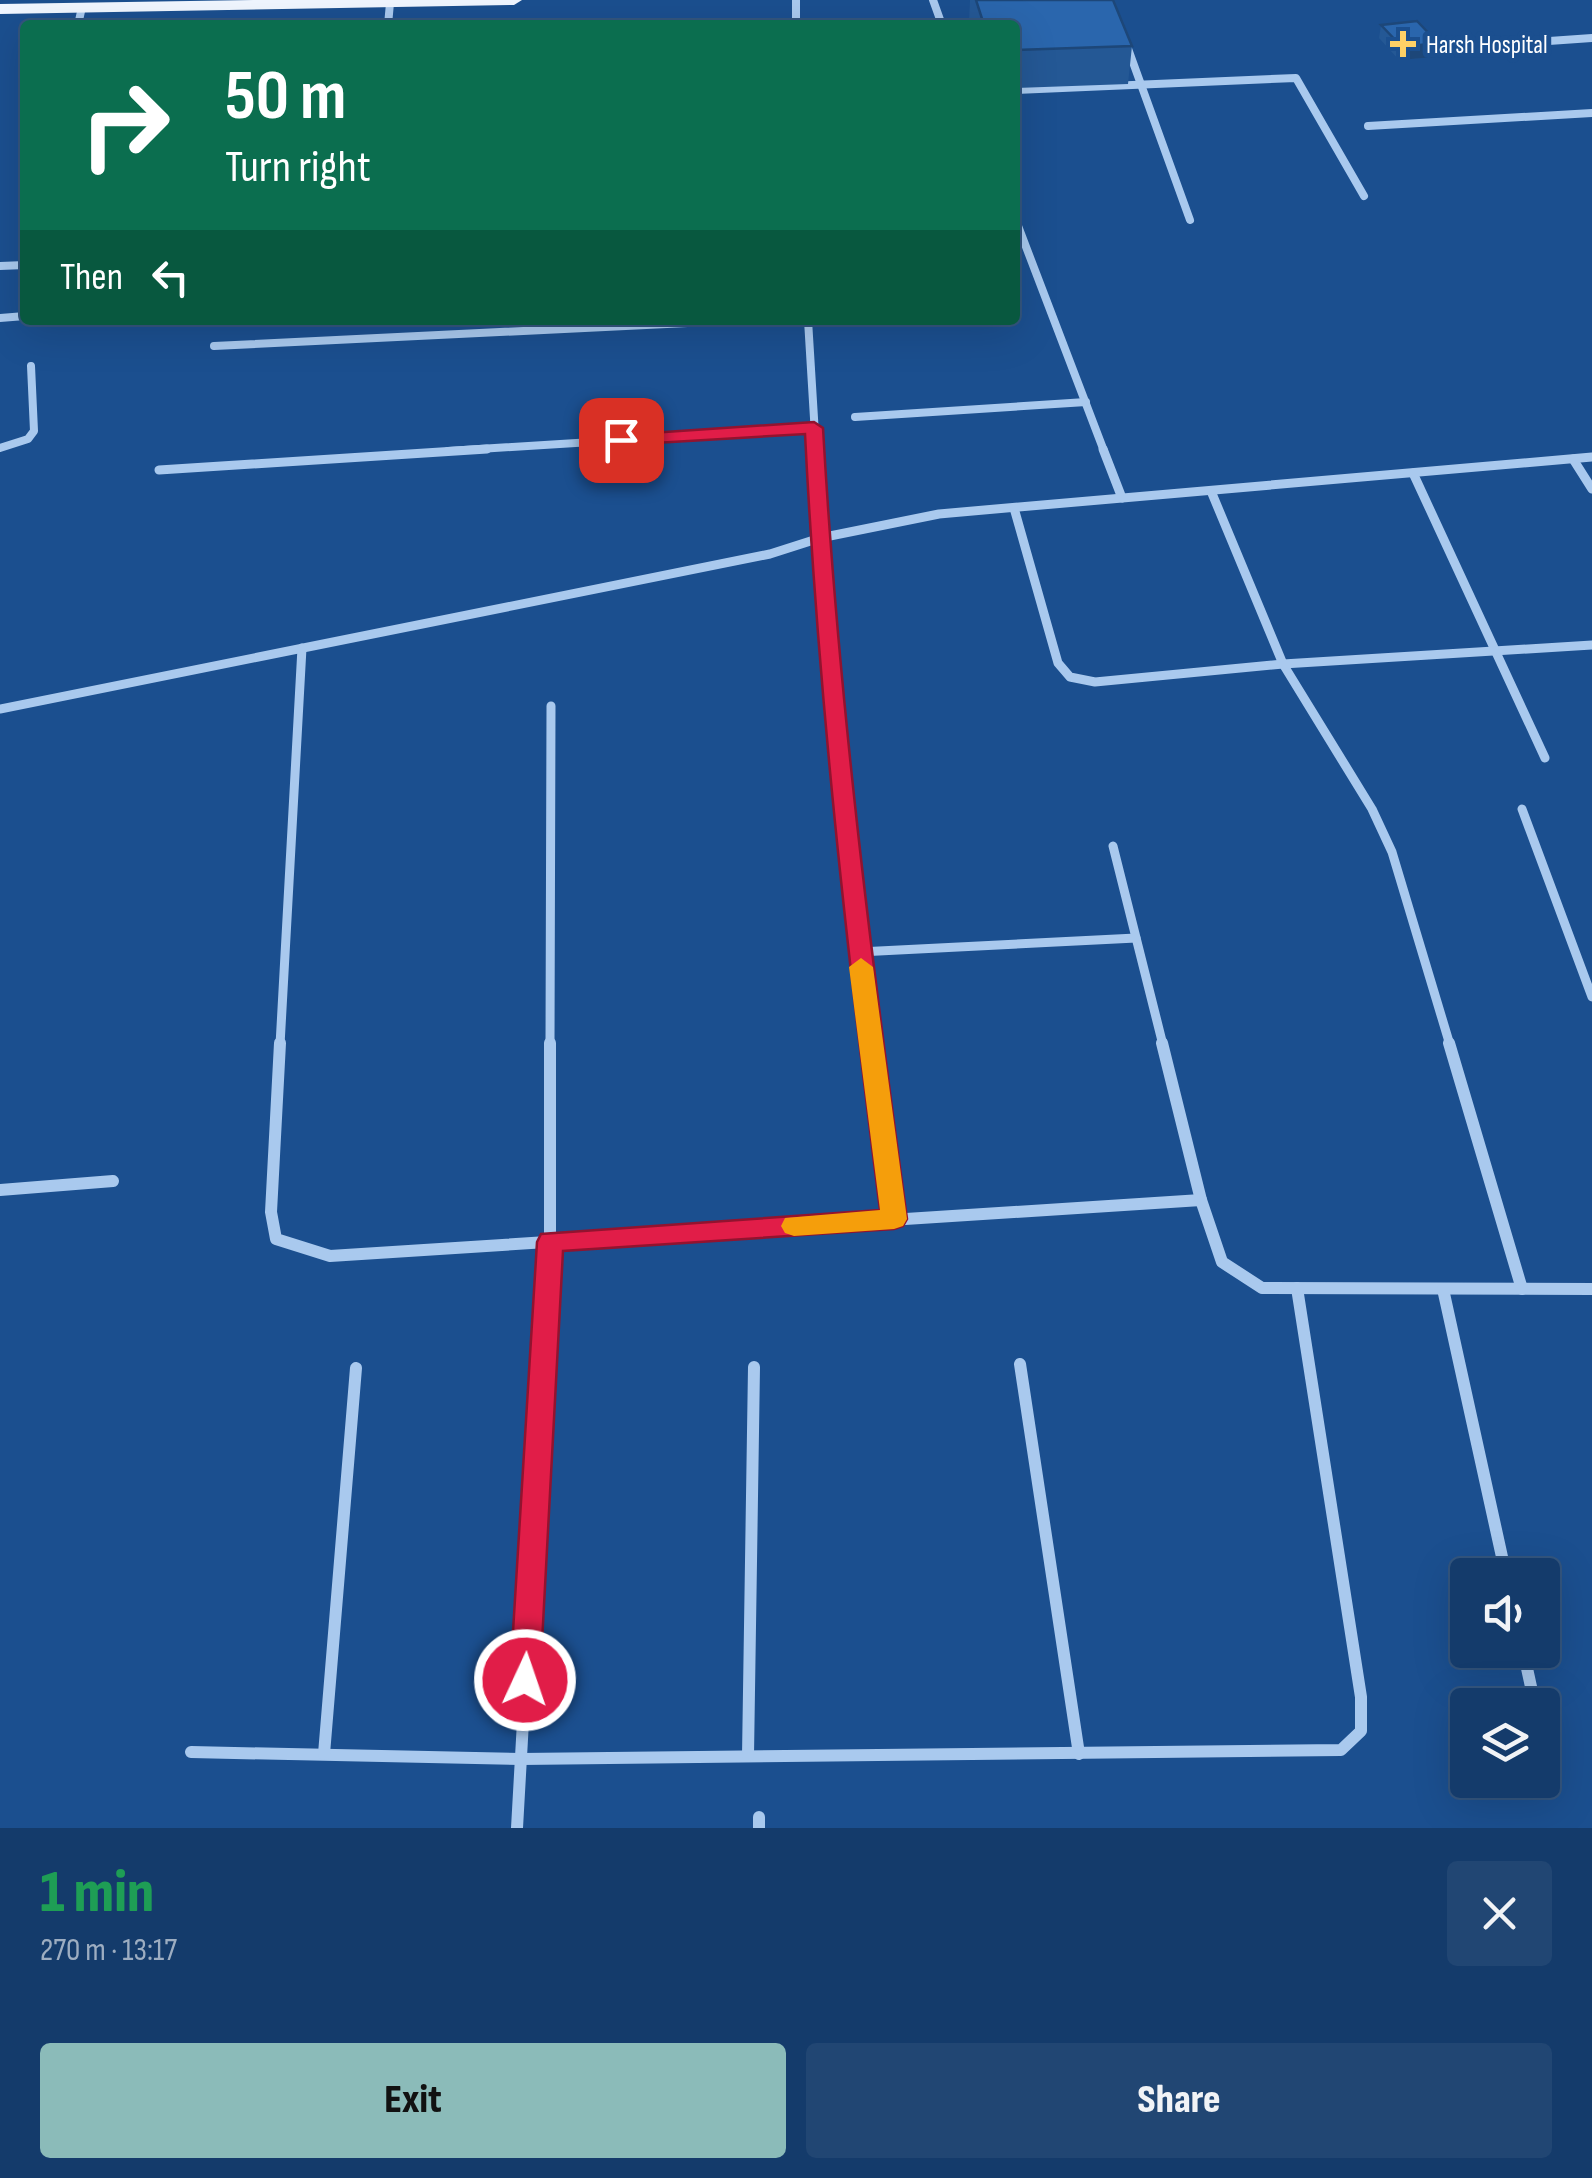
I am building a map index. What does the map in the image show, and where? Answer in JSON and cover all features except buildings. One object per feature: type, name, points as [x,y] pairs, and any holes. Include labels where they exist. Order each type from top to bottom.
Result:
[{"type":"main road","points":[[0,10],[514,0]]},
{"type":"street","points":[[388,20],[390,2]]},
{"type":"street","points":[[79,20],[82,7]]},
{"type":"street","points":[[1122,35],[1190,220]]},
{"type":"street","points":[[1434,49],[1592,38]]},
{"type":"street","points":[[1020,90],[1296,78],[1364,196]]},
{"type":"street","points":[[1368,126],[1592,113]]},
{"type":"street","points":[[1020,231],[1122,498]]},
{"type":"street","points":[[214,346],[646,325]]},
{"type":"street","points":[[808,325],[820,538],[859,952],[894,1219]]},
{"type":"street","points":[[0,448],[28,439],[34,430],[31,366]]},
{"type":"street","points":[[855,417],[1086,402]]},
{"type":"street","points":[[160,470],[814,428]]},
{"type":"street","points":[[0,709],[770,554],[820,538],[940,514],[1592,457]]},
{"type":"street","points":[[1573,459],[1592,489]]},
{"type":"street","points":[[1413,473],[1545,758]]},
{"type":"street","points":[[1211,490],[1284,664],[1372,809],[1392,852],[1522,1289]]},
{"type":"street","points":[[1014,508],[1058,662],[1070,677],[1096,682],[1284,664],[1592,645]]},
{"type":"street","points":[[302,648],[270,1212],[276,1239],[330,1256],[1201,1200]]},
{"type":"street","points":[[517,1828],[550,1242],[551,706]]},
{"type":"street","points":[[1522,809],[1592,997]]},
{"type":"street","points":[[1113,846],[1201,1200],[1222,1262],[1262,1288],[1592,1290]]},
{"type":"street","points":[[859,952],[1136,938]]},
{"type":"street","points":[[0,1190],[113,1182]]},
{"type":"street","points":[[190,1752],[521,1759],[1341,1750],[1361,1731],[1361,1698],[1297,1288]]},
{"type":"street","points":[[1443,1289],[1502,1558]]},
{"type":"street","points":[[1020,1364],[1079,1754]]},
{"type":"street","points":[[748,1756],[754,1367]]},
{"type":"street","points":[[324,1754],[356,1368]]},
{"type":"slow traffic","points":[[794,1226],[894,1219],[861,967]]},
{"type":"place","name":"Harsh Hospital","points":[[1403,44]]},
{"type":"route","points":[[525,1680],[550,1242],[894,1219],[859,952],[820,538],[814,428],[621,440]]}]
